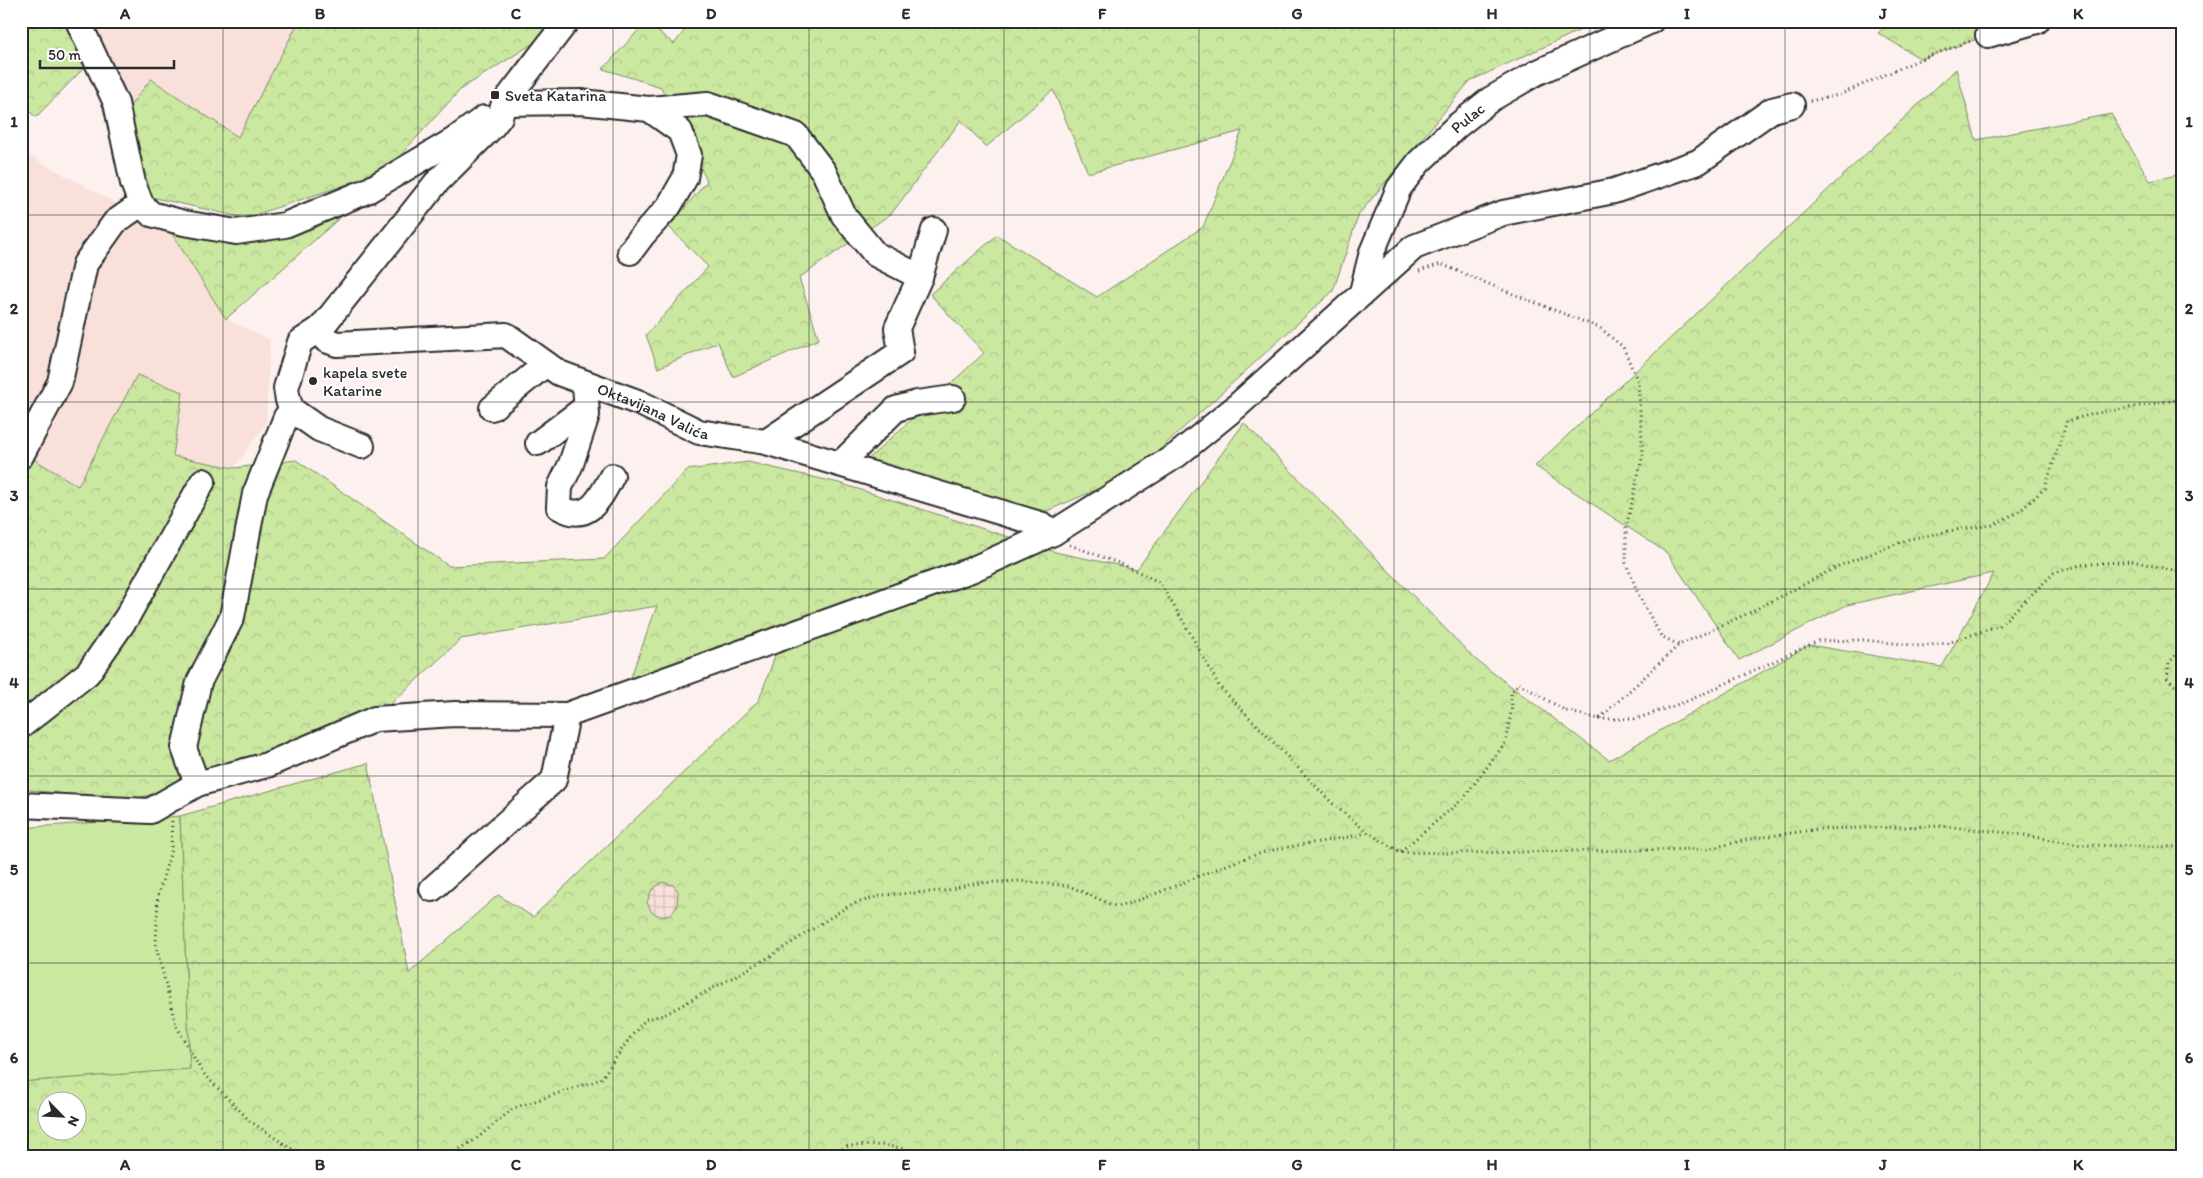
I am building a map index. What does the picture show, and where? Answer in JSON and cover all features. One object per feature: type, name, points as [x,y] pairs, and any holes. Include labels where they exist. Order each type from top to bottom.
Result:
[{"type":"street","points":[[78,21],[116,103],[133,183],[141,204],[151,214],[236,232],[285,225],[369,190],[454,140],[504,103],[567,21]]},
{"type":"street","name":"Pulac","points":[[1362,292],[1372,252],[1399,188],[1420,162],[1457,126],[1491,99],[1536,74],[1650,21]]},
{"type":"street","points":[[1988,35],[2037,21]]},
{"type":"street","points":[[504,103],[581,102],[649,109],[708,104],[796,135],[824,172],[844,216],[875,254],[920,277]]},
{"type":"street","points":[[362,446],[318,429],[292,410],[286,388],[300,342],[321,328],[436,183],[500,117],[504,103]]},
{"type":"street","points":[[21,804],[150,811],[198,784],[268,765],[376,719],[455,714],[566,715],[971,570],[1053,533],[1177,456],[1236,407],[1414,247],[1503,213],[1614,191],[1698,162],[1772,110],[1792,105]]},
{"type":"street","points":[[630,252],[669,206],[685,178],[689,155],[680,131],[649,109]]},
{"type":"street","points":[[21,456],[60,382],[85,264],[114,222],[141,204]]},
{"type":"street","points":[[766,442],[901,352],[897,328],[920,277],[934,230]]},
{"type":"street","name":"Oktavijana Valića","points":[[321,328],[326,340],[337,344],[342,351],[506,335],[559,373],[640,403],[699,432],[766,442],[1043,525],[1053,533]]},
{"type":"street","points":[[492,408],[546,364]]},
{"type":"street","points":[[585,383],[587,415],[581,438],[560,487],[559,507],[570,514],[585,512],[600,498],[612,476]]},
{"type":"street","points":[[840,464],[896,409],[917,403],[953,398]]},
{"type":"street","points":[[538,442],[586,407]]},
{"type":"street","points":[[198,784],[184,748],[199,682],[232,617],[255,494],[286,417],[292,410]]},
{"type":"street","points":[[21,726],[88,673],[127,617],[203,481]]},
{"type":"street","points":[[432,889],[554,780],[566,715]]},
{"type":"path","points":[[1792,105],[1839,94],[1921,59],[1988,35]]},
{"type":"path","points":[[1412,273],[1441,264],[1600,328],[1623,347],[1638,382],[1643,454],[1626,528],[1626,563],[1639,596],[1661,636],[1679,646]]},
{"type":"path","points":[[1599,719],[1679,646],[1755,610],[1841,565],[1909,539],[1994,525],[2020,511],[2045,488],[2067,421],[2097,413],[2182,399]]},
{"type":"path","points":[[1053,533],[1072,546],[1124,565],[1159,582],[1185,624],[1219,686],[1332,803],[1367,832],[1400,852],[1462,853],[1708,849],[1750,839],[1819,829],[1943,826],[2018,834],[2080,845],[2182,847]]},
{"type":"path","points":[[1400,852],[1463,799],[1506,742],[1512,706],[1511,693],[1518,682],[1566,711],[1599,719],[1636,719],[1681,703],[1818,641],[1864,640],[1921,646],[1948,643],[2000,625],[2054,573],[2080,565],[2132,561],[2182,572]]},
{"type":"path","points":[[2182,648],[2169,662],[2167,678],[2182,693]]},
{"type":"path","points":[[168,800],[172,824],[170,850],[158,896],[156,946],[176,1025],[202,1072],[250,1121],[290,1148],[310,1157]]},
{"type":"path","points":[[447,1157],[476,1139],[514,1108],[601,1079],[628,1039],[646,1019],[664,1015],[766,959],[850,905],[883,894],[943,891],[977,883],[1019,881],[1069,886],[1116,907],[1175,888],[1245,858],[1270,850],[1327,842],[1367,832]]},
{"type":"path","points":[[824,1157],[848,1146],[874,1145],[945,1157]]},
{"type":"shaded area","points":[[92,21],[299,21],[238,137],[151,79],[126,111]]},
{"type":"shaded area","points":[[21,151],[172,234],[226,319],[270,340],[266,423],[234,468],[173,456],[183,392],[78,487],[21,451]]},
{"type":"shaded area","points":[[662,882],[673,885],[678,890],[677,907],[670,915],[661,917],[652,912],[647,903],[651,891]]},
{"type":"green space","points":[[21,21],[68,21],[83,69],[36,117],[21,105]]},
{"type":"green space","points":[[299,21],[548,21],[540,39],[461,89],[385,172],[245,218],[151,197],[126,111],[151,79],[238,137]]},
{"type":"green space","points":[[692,21],[1600,21],[1470,81],[1359,214],[1333,291],[1133,474],[1042,513],[865,462],[984,353],[930,294],[997,235],[1097,297],[1203,227],[1242,131],[1088,173],[1053,90],[986,147],[961,120],[892,213],[799,278],[819,339],[733,377],[718,342],[658,368],[646,335],[708,267],[669,227],[707,181],[661,87],[603,69],[646,22],[674,44]]},
{"type":"green space","points":[[1891,21],[2037,21],[1988,35],[1921,59],[1878,33]]},
{"type":"green space","points":[[1956,69],[1976,140],[2111,114],[2150,181],[2182,174],[2182,1157],[21,1157],[21,1082],[190,1069],[180,816],[368,763],[409,973],[498,895],[533,917],[759,700],[779,645],[619,709],[657,606],[461,639],[357,735],[128,801],[21,789],[21,466],[32,458],[78,486],[137,375],[183,392],[173,456],[234,468],[296,460],[449,566],[604,559],[687,470],[748,462],[839,483],[1059,553],[1137,569],[1244,423],[1476,660],[1609,760],[1809,645],[1942,667],[1994,573],[1847,605],[1739,660],[1667,553],[1535,466]],"holes":[[[662,882],[673,885],[678,891],[677,907],[670,915],[661,917],[652,912],[647,903],[651,891]]]},
{"type":"green space","points":[[363,197],[226,319],[172,234],[227,242]]},
{"type":"green space","points":[[180,816],[190,1070],[21,1082],[21,828]]},
{"type":"place","name":"Sveta Katarina","points":[[495,95]]},
{"type":"place","name":"kapela svete Katarine","points":[[313,381]]}]
